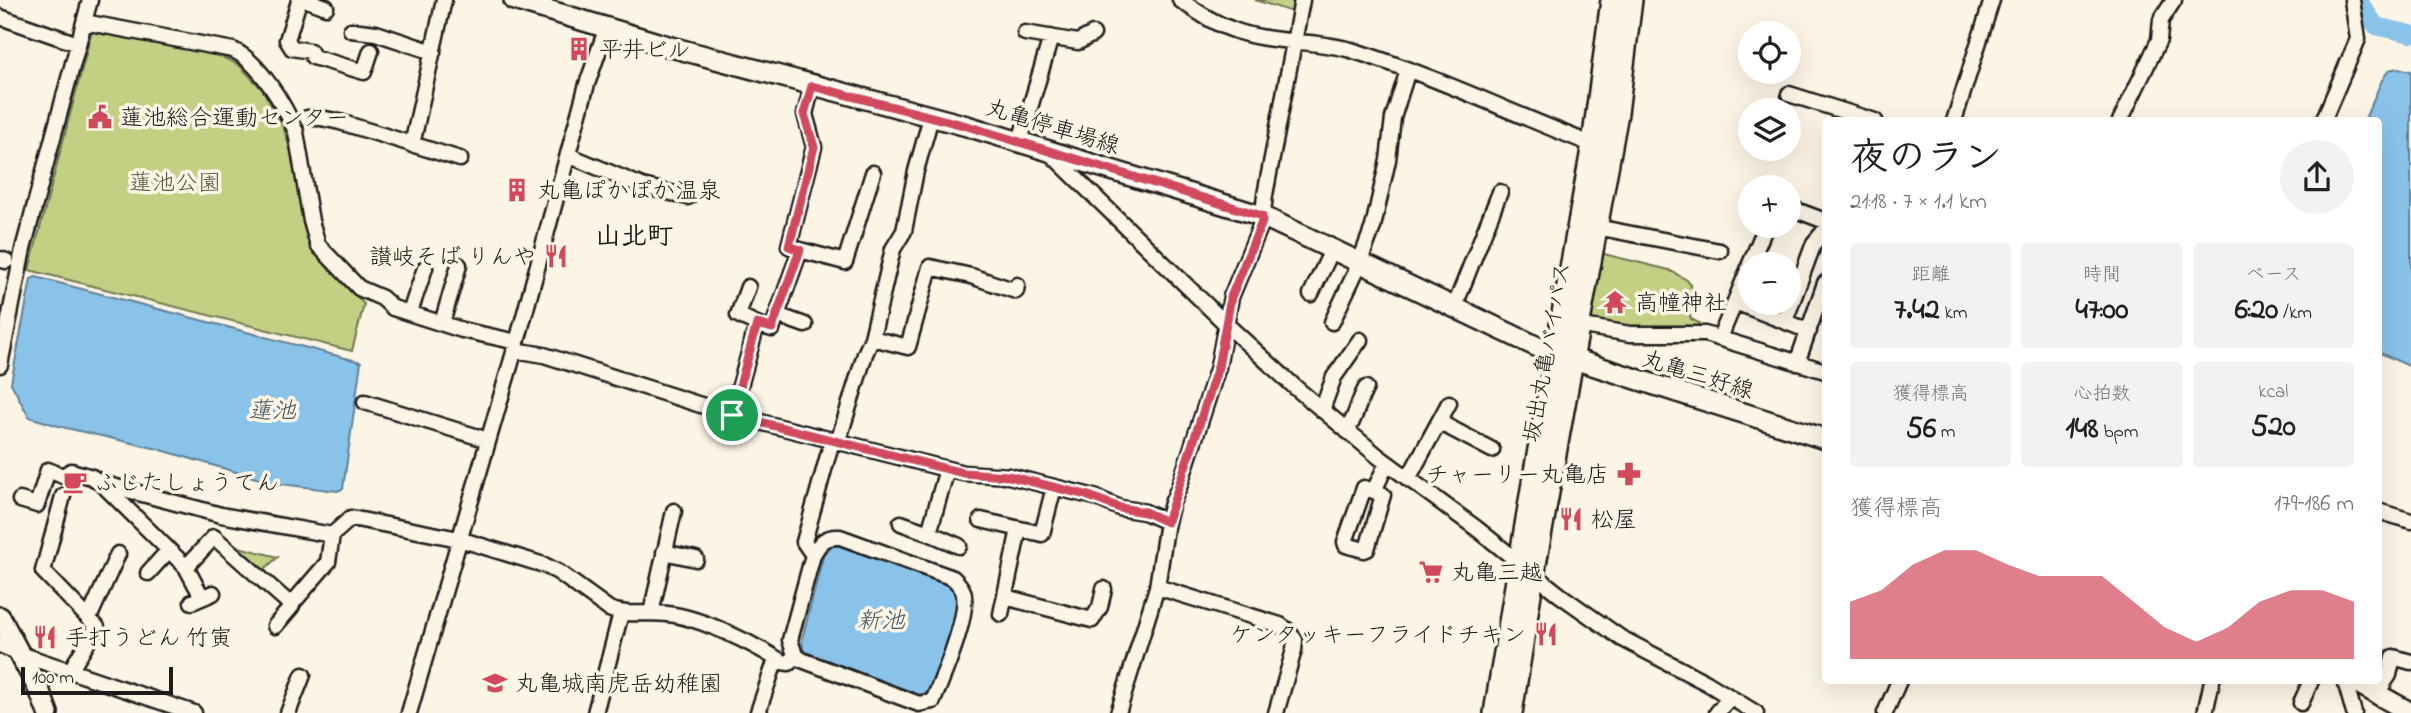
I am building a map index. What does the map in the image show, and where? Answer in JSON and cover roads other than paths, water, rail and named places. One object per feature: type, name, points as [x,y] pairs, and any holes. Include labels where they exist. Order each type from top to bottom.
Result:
[{"type":"highway","name":"坂出丸亀バイパス","points":[[1564,358],[1577,325],[1596,227],[1612,0]]},
{"type":"highway","name":"坂出丸亀バイパス","points":[[1495,713],[1526,569],[1602,148],[1625,62],[1631,0]]},
{"type":"highway","name":"坂出丸亀バイパス","points":[[1511,713],[1526,569]]},
{"type":"main road","name":"丸亀停車場線","points":[[514,0],[671,47],[1045,148],[1262,216],[1564,358]]},
{"type":"main road","name":"丸亀三好線","points":[[1564,358],[1822,438]]},
{"type":"main road","points":[[0,617],[21,654],[48,713]]},
{"type":"main road","points":[[1,644],[38,713]]},
{"type":"main road","points":[[2360,684],[2411,713]]},
{"type":"street","points":[[0,365],[25,242],[90,0]]},
{"type":"street","points":[[326,8],[305,0],[299,1],[287,40],[292,48],[310,51],[313,57],[364,72],[371,51]]},
{"type":"street","points":[[412,145],[444,0]]},
{"type":"street","points":[[1180,0],[1210,20],[1233,30],[1349,50],[1468,92],[1527,119],[1602,148]]},
{"type":"street","points":[[1118,713],[1157,587],[1167,522],[1218,367],[1231,297],[1262,222],[1302,0]]},
{"type":"street","points":[[1955,117],[1992,0]]},
{"type":"street","points":[[2122,117],[2159,40],[2161,20],[2174,0]]},
{"type":"street","points":[[2325,117],[2358,39],[2351,0]]},
{"type":"street","points":[[0,17],[78,44]]},
{"type":"street","points":[[84,22],[233,50],[249,59],[279,100],[296,132],[311,221],[318,245],[359,288],[382,298],[393,307],[732,415],[963,473],[1009,476],[1095,497],[1120,508],[1145,512],[1167,522]]},
{"type":"street","points":[[409,713],[516,346],[587,84],[607,27]]},
{"type":"street","points":[[351,30],[376,33],[433,51]]},
{"type":"street","points":[[1025,33],[1078,42],[1093,34]]},
{"type":"street","points":[[1020,141],[1051,37]]},
{"type":"street","points":[[1332,322],[1373,227],[1388,160],[1395,109],[1408,70]]},
{"type":"street","points":[[812,86],[804,114],[814,147],[789,246],[845,261],[873,173]]},
{"type":"street","points":[[1789,94],[1862,117]]},
{"type":"street","points":[[813,555],[804,542],[864,354],[872,338],[893,249],[904,231],[916,171],[931,117]]},
{"type":"street","points":[[307,118],[340,122],[460,159]]},
{"type":"street","points":[[1045,148],[1226,324],[1322,410],[1387,463],[1621,638],[1756,713]]},
{"type":"street","points":[[568,155],[642,186],[688,197]]},
{"type":"street","points":[[1454,308],[1500,192]]},
{"type":"street","points":[[1801,212],[1822,220]]},
{"type":"street","points":[[1596,227],[1720,251]]},
{"type":"street","points":[[1785,321],[1814,243],[1822,234]]},
{"type":"street","points":[[1311,294],[1333,248]]},
{"type":"street","points":[[748,287],[738,315],[772,328],[800,250]]},
{"type":"street","points":[[442,323],[450,279],[459,265]]},
{"type":"street","points":[[872,338],[908,347],[930,267],[971,276],[1016,291],[1017,285]]},
{"type":"street","points":[[410,312],[425,268]]},
{"type":"street","points":[[1797,363],[1822,292]]},
{"type":"street","points":[[1720,338],[1738,294]]},
{"type":"street","points":[[1735,302],[1809,331]]},
{"type":"street","points":[[777,315],[805,325]]},
{"type":"street","points":[[732,415],[757,324]]},
{"type":"street","points":[[1577,325],[1630,334],[1705,334],[1822,370]]},
{"type":"street","points":[[1322,410],[1334,377],[1360,340]]},
{"type":"street","points":[[1348,431],[1366,388]]},
{"type":"street","points":[[365,402],[488,440]]},
{"type":"street","points":[[1408,479],[1449,403]]},
{"type":"street","points":[[1439,422],[1492,450]]},
{"type":"street","points":[[1374,491],[1387,463]]},
{"type":"street","points":[[929,533],[947,469]]},
{"type":"street","points":[[20,500],[37,505],[48,470],[63,475],[71,471],[92,477],[186,567],[202,597]]},
{"type":"street","points":[[101,483],[221,515],[332,535]]},
{"type":"street","points":[[981,520],[1042,534],[1054,487]]},
{"type":"street","points":[[63,496],[43,571],[97,627],[70,671]]},
{"type":"street","points":[[651,614],[674,511]]},
{"type":"street","points":[[2382,512],[2411,521]]},
{"type":"street","points":[[186,567],[214,538],[221,515]]},
{"type":"street","points":[[275,626],[328,562],[332,535],[351,518],[459,539],[544,565],[609,609],[621,613],[665,613],[690,618],[782,662],[789,663],[794,655]]},
{"type":"street","points":[[901,523],[959,546]]},
{"type":"street","points":[[1001,614],[1019,528]]},
{"type":"street","points":[[830,536],[840,537],[953,578],[962,589],[964,599],[954,650],[933,701],[919,704],[794,655],[790,640],[813,555],[820,542],[830,536]]},
{"type":"street","points":[[214,538],[291,605]]},
{"type":"street","points":[[148,572],[169,550]]},
{"type":"street","points":[[664,552],[696,559]]},
{"type":"street","points":[[89,618],[118,554]]},
{"type":"street","points":[[1157,587],[1280,625],[1287,630],[1295,640],[1294,650],[1276,713]]},
{"type":"street","points":[[1005,597],[1092,620],[1100,607],[1104,589]]},
{"type":"street","points":[[595,713],[621,613]]},
{"type":"street","points":[[1,644],[21,654],[194,713]]},
{"type":"street","points":[[2377,693],[2389,675],[2393,657],[2411,661]]},
{"type":"street","points":[[758,713],[776,659]]},
{"type":"street","points":[[288,713],[303,675]]},
{"type":"street","points":[[1885,713],[1898,684]]},
{"type":"street","points":[[2205,713],[2211,684]]},
{"type":"street","points":[[2301,703],[2305,684]]},
{"type":"street","points":[[2346,684],[2354,713]]},
{"type":"street","points":[[1717,713],[1730,697]]},
{"type":"water","points":[[2398,68],[2411,71],[2411,367],[2382,354],[2382,117],[2366,117],[2389,70]]},
{"type":"water","name":"蓮池","points":[[36,277],[361,362],[343,489],[337,491],[273,483],[158,449],[29,417],[11,383],[31,279]]},
{"type":"water","name":"新池","points":[[840,545],[952,585],[960,597],[951,643],[930,690],[913,695],[807,654],[803,649],[802,639],[824,553],[833,546]]},
{"type":"waterway","points":[[2358,0],[2376,26],[2411,34]]},
{"type":"place","name":"平井ビル","points":[[579,49]]},
{"type":"place","name":"蓮池総合運動センター","points":[[100,117]]},
{"type":"place","name":"丸亀ぽかぽか温泉","points":[[517,190]]},
{"type":"place","name":"讃岐そば りんや","points":[[556,256]]},
{"type":"place","name":"高幢神社","points":[[1615,302]]},
{"type":"place","name":"チャーリー丸亀店","points":[[1629,474]]},
{"type":"place","name":"ふじたしょうてん","points":[[75,482]]},
{"type":"place","name":"松屋","points":[[1571,519]]},
{"type":"place","name":"丸亀三越","points":[[1431,572]]},
{"type":"place","name":"ケンタッキーフライドチキン","points":[[1546,634]]},
{"type":"place","name":"手打うどん 竹寅","points":[[45,637]]},
{"type":"place","name":"丸亀城南虎岳幼稚園","points":[[495,683]]},
{"type":"district","name":"山北町","points":[[634,235]]},
{"type":"park label","name":"蓮池公園","points":[[175,182]]}]
